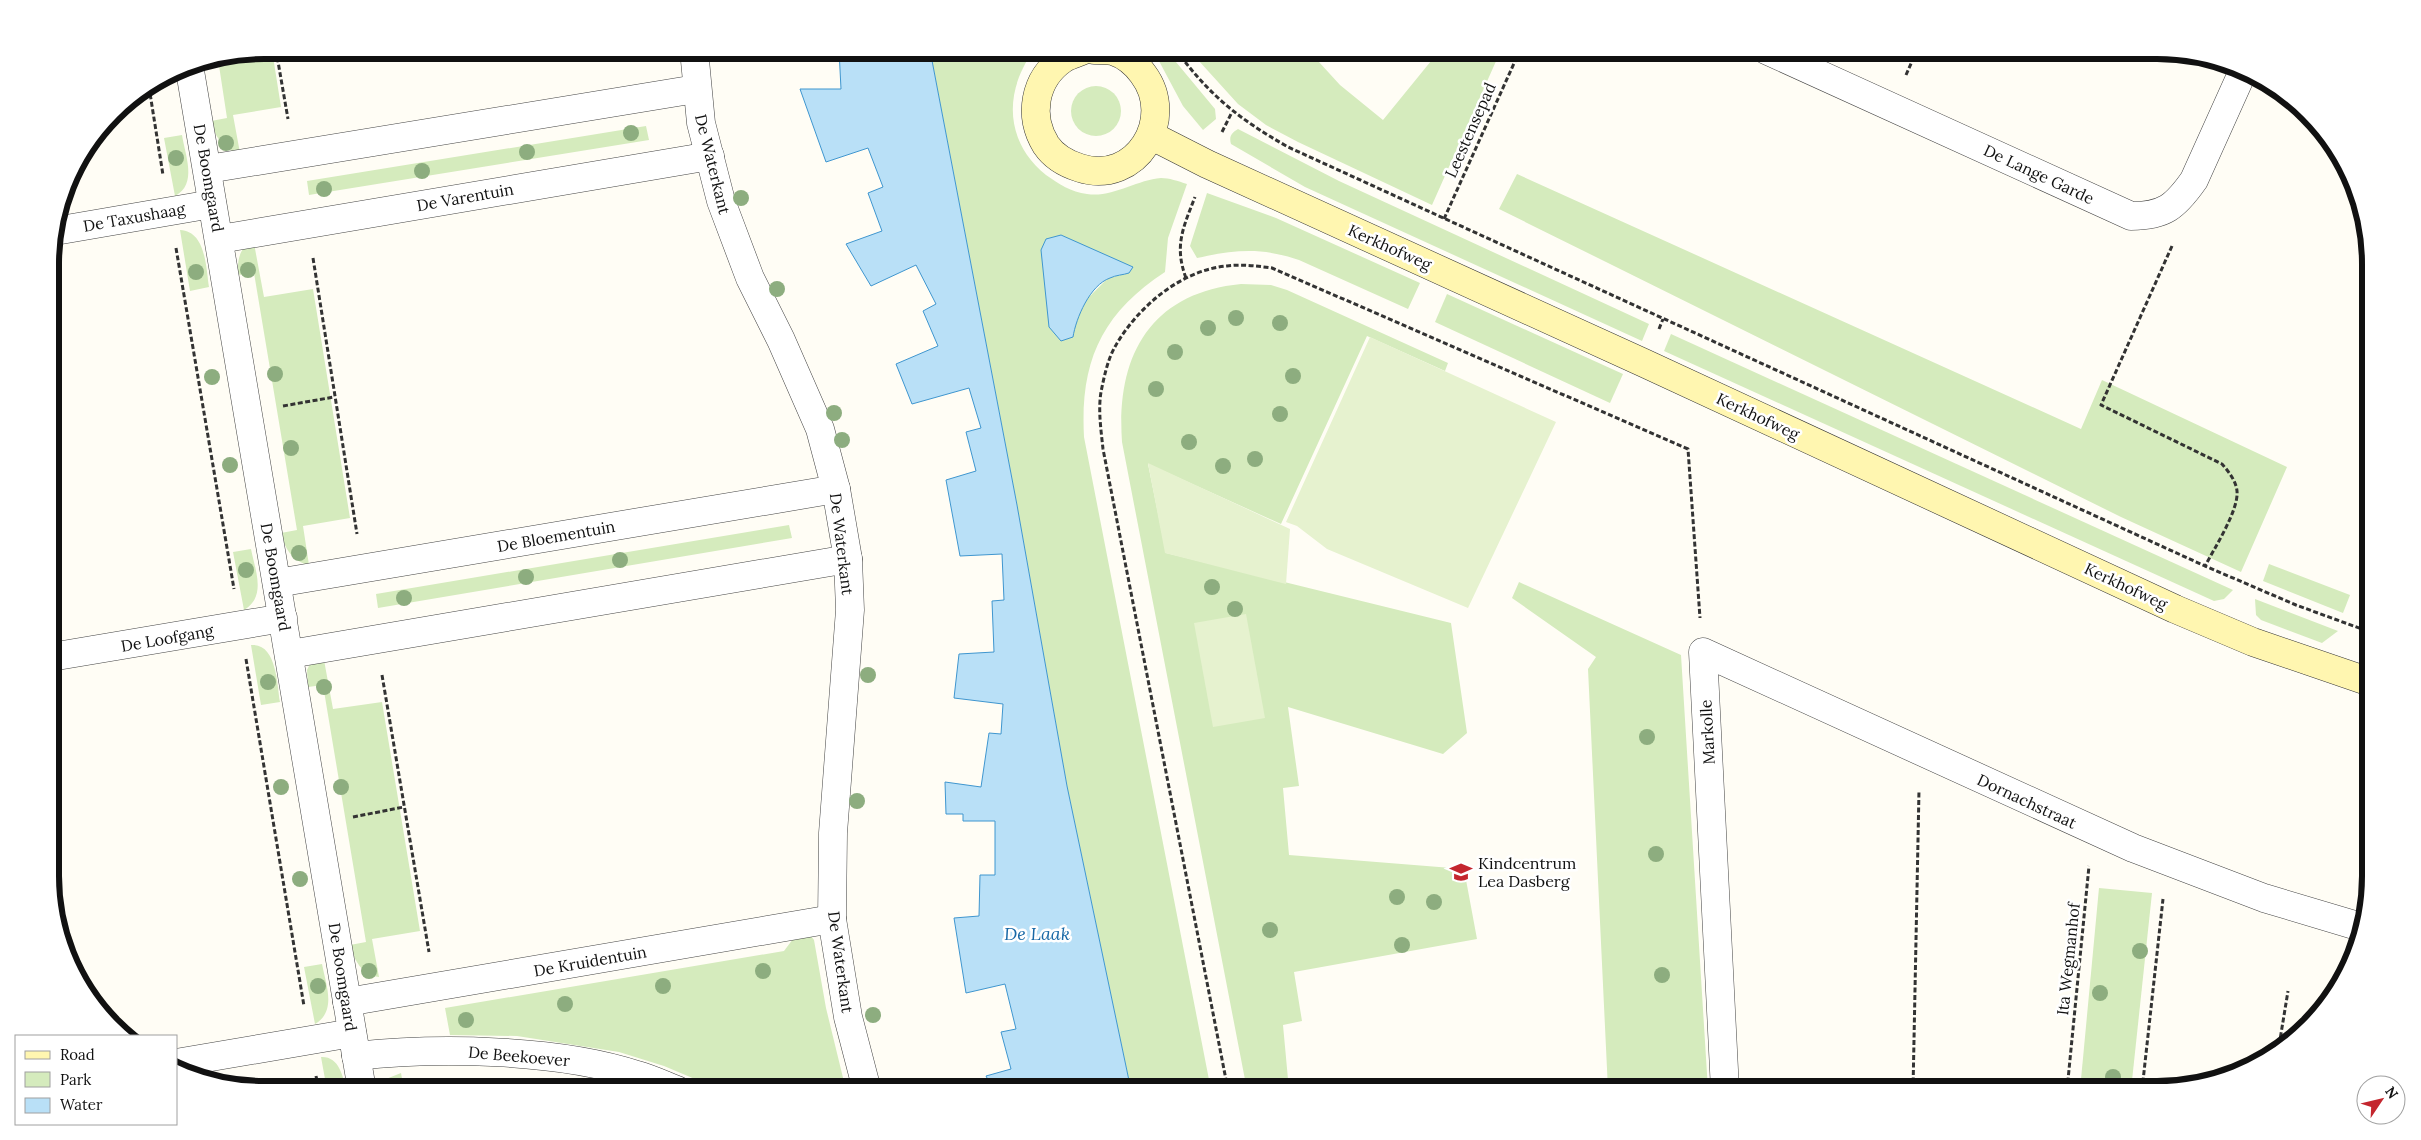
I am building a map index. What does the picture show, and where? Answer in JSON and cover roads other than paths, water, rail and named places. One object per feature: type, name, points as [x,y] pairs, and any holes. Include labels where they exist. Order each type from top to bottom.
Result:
[{"type":"street","name":"De Waterkant","points":[[694,59],[701,123],[720,201],[737,248],[809,401],[820,429],[836,489],[848,559],[850,619],[833,833],[832,919],[848,1017],[866,1081]]},
{"type":"street","points":[[1063,59],[1045,75],[1035,99],[1036,124],[1047,147],[1066,164],[1090,171],[1115,169],[1137,156],[1152,136],[1157,110],[1152,85],[1136,64],[1128,59]]},
{"type":"street","name":"De Lange Garde","points":[[1786,59],[2131,216],[2152,216],[2167,210],[2183,196],[2194,180],[2241,76]]},
{"type":"street","name":"De Boomgaard","points":[[190,72],[290,654],[360,1081]]},
{"type":"street","points":[[208,170],[696,88]]},
{"type":"street","name":"Kerkhofweg","points":[[1152,136],[1207,164],[1644,363],[2175,609],[2253,642],[2362,679]]},
{"type":"street","name":"De Varentuin","points":[[220,239],[710,156]]},
{"type":"street","name":"De Taxushaag","points":[[62,230],[212,204]]},
{"type":"street","name":"De Bloementuin","points":[[277,583],[836,489]]},
{"type":"street","points":[[290,654],[848,559]]},
{"type":"street","name":"De Loofgang","points":[[59,656],[283,618]]},
{"type":"street","name":"Dornachstraat","points":[[1703,652],[2092,831],[2264,898],[2356,925]]},
{"type":"street","name":"Markolle","points":[[1703,652],[1726,1081]]},
{"type":"street","name":"De Kruidentuin","points":[[347,1002],[832,919]]},
{"type":"street","name":"De Beekoever","points":[[178,1063],[354,1045],[390,1052],[460,1051],[579,1061],[636,1074],[654,1081]]},
{"type":"water","name":"De Laak","points":[[839,59],[932,59],[1017,505],[1067,786],[1129,1081],[988,1081],[986,1076],[1011,1069],[1001,1032],[1016,1029],[1005,984],[966,993],[954,918],[979,916],[980,875],[995,875],[995,821],[963,821],[963,814],[946,814],[945,782],[981,787],[989,733],[1001,734],[1003,704],[954,698],[959,654],[994,652],[992,601],[1004,600],[1002,554],[960,556],[946,480],[976,471],[966,432],[981,428],[969,388],[912,404],[896,364],[938,346],[923,311],[936,304],[916,265],[871,286],[846,244],[882,231],[868,193],[883,187],[868,148],[826,162],[800,89],[841,89]]},
{"type":"water","points":[[1061,235],[1133,267],[1129,273],[1110,278],[1096,288],[1085,303],[1077,321],[1073,337],[1061,341],[1049,327],[1041,250],[1046,239]]},
{"type":"place","name":"Kindcentrum Lea Dasberg","points":[[1461,872]]}]
